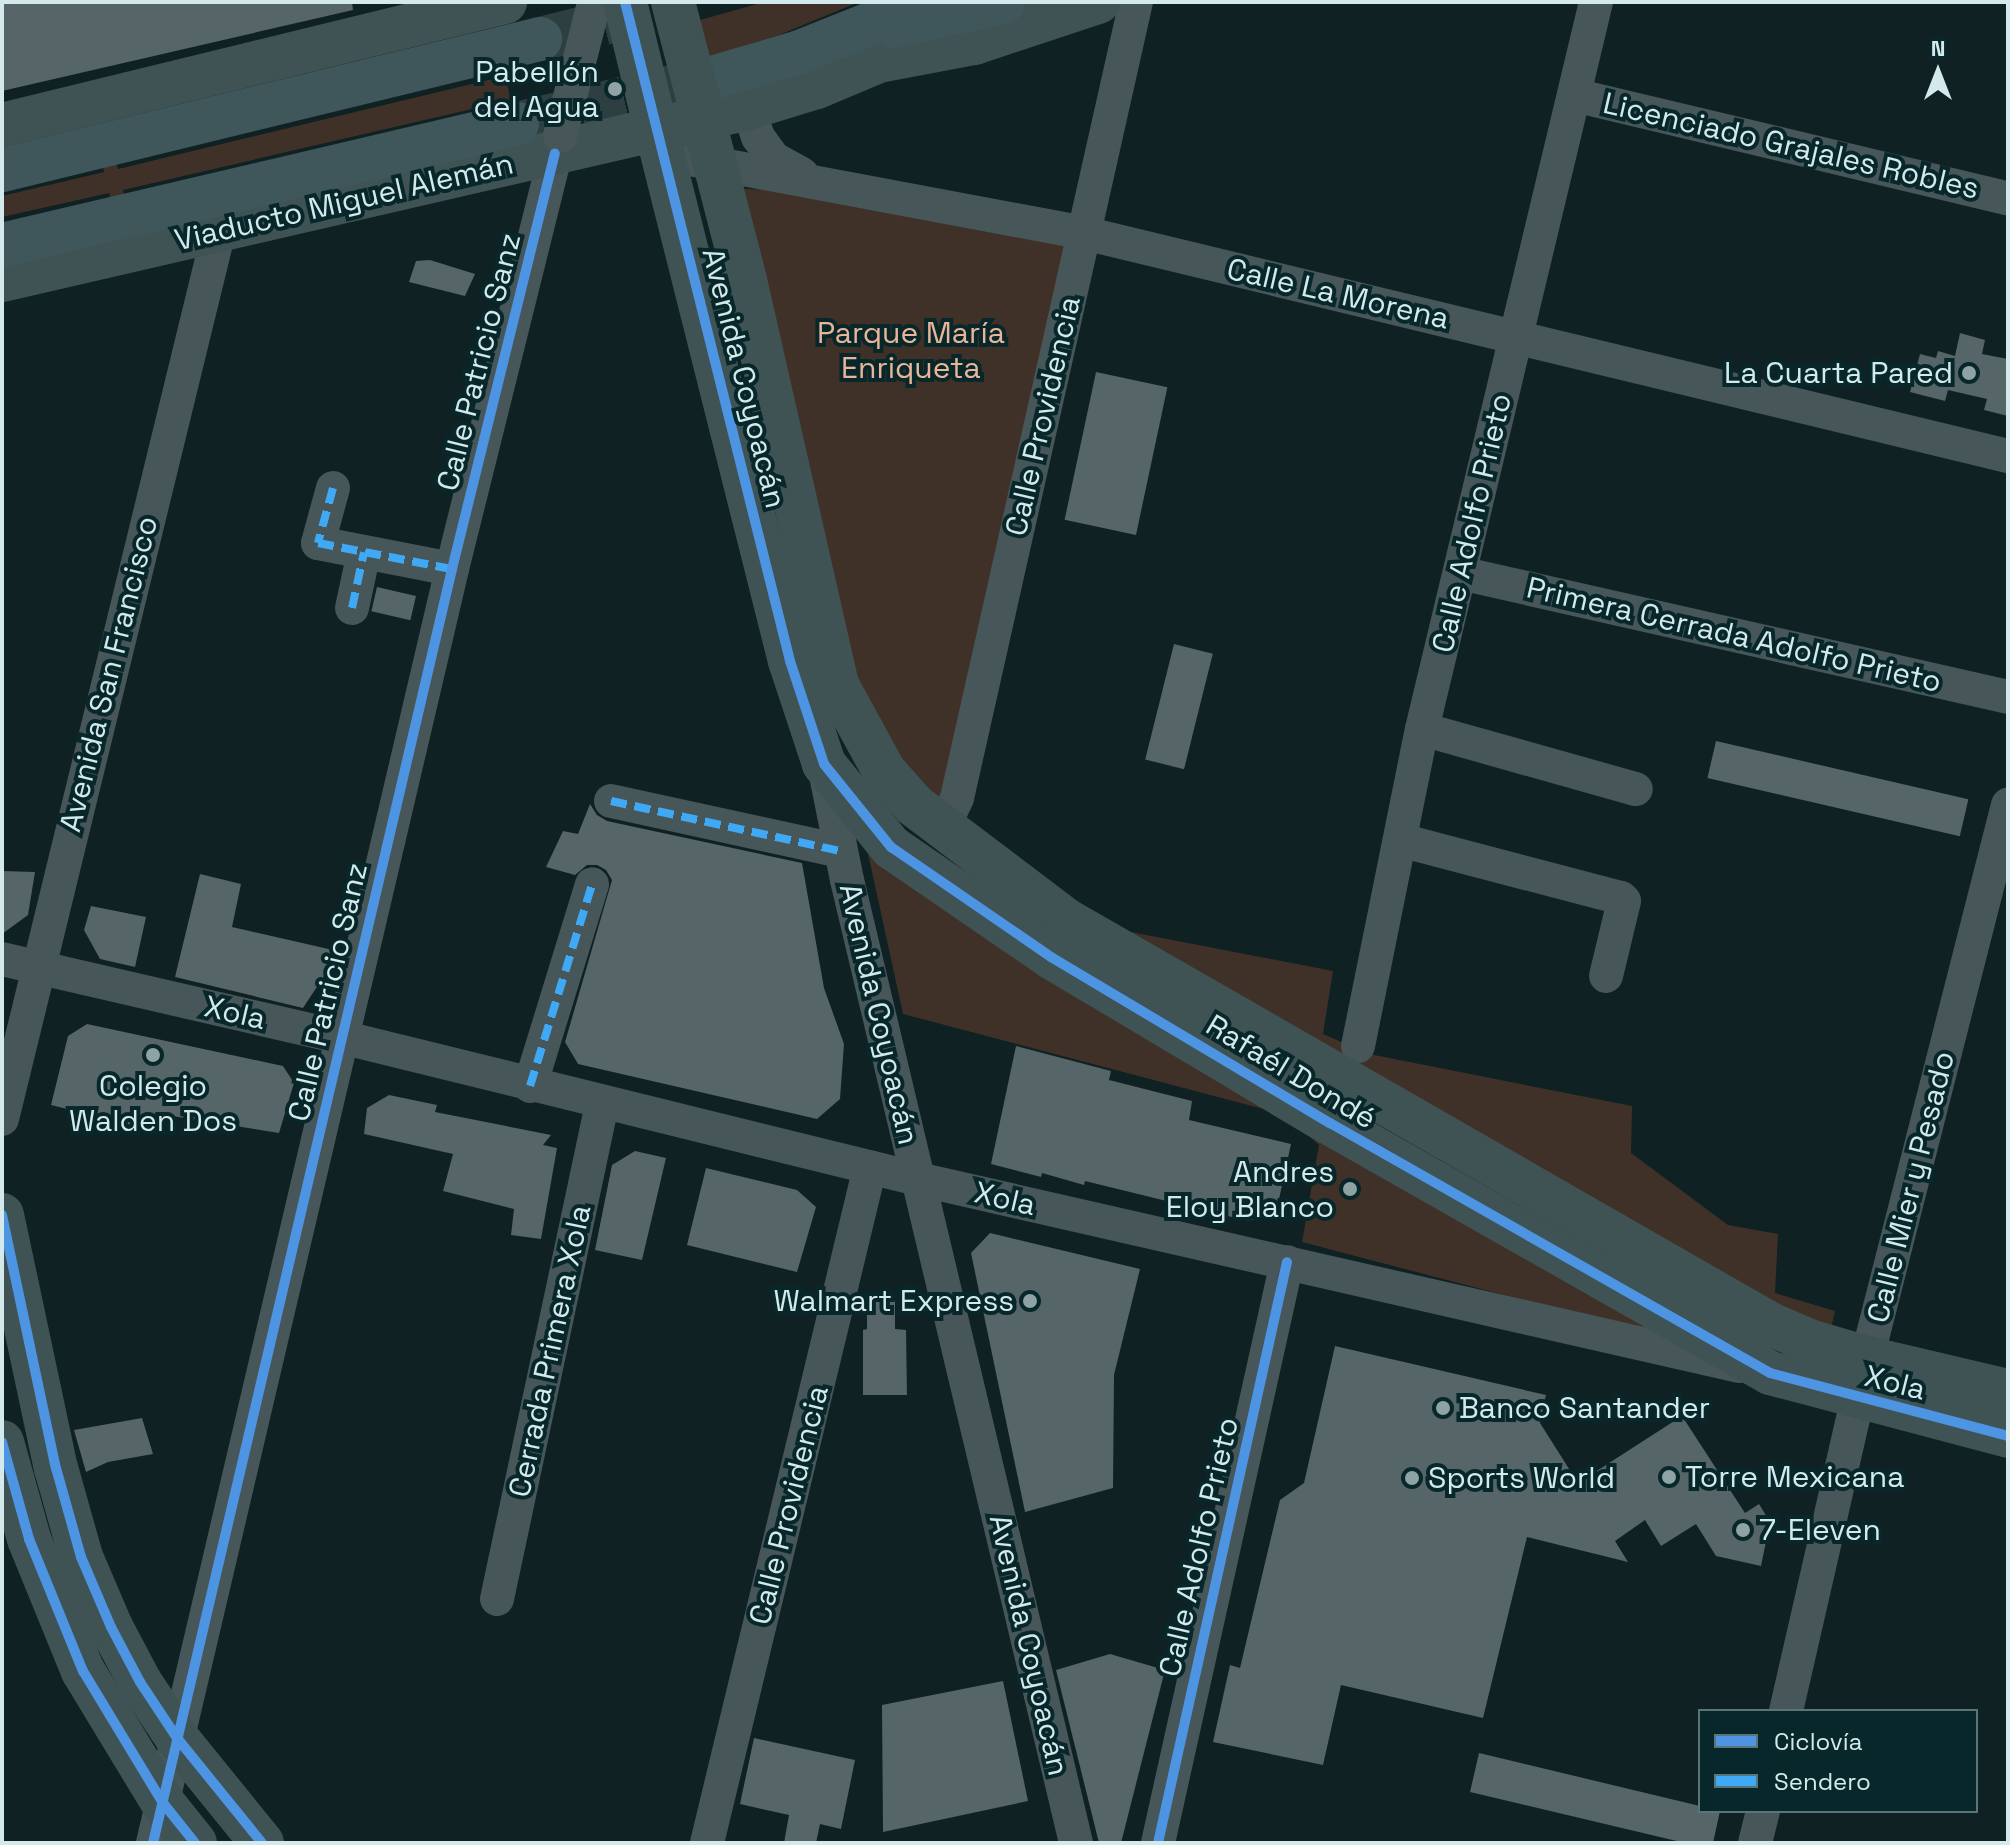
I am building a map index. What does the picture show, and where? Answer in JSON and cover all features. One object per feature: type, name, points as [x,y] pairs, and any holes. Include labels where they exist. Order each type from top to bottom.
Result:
[{"type":"highway","name":"Viaducto Miguel Alemán","points":[[706,99],[848,33],[925,2]]},
{"type":"highway","points":[[848,33],[941,19],[1003,2]]},
{"type":"highway","points":[[2,170],[540,39]]},
{"type":"highway","name":"Viaducto Miguel Alemán","points":[[2,245],[517,124]]},
{"type":"main road","points":[[2,125],[505,2]]},
{"type":"main road","points":[[673,2],[706,99]]},
{"type":"main road","name":"Viaducto Miguel Alemán","points":[[2,280],[219,231],[557,145],[657,132],[706,99],[748,108],[817,87],[879,61],[974,43],[1098,2]]},
{"type":"main road","name":"Avenida Coyoacán","points":[[605,3],[657,132],[790,661],[824,764]]},
{"type":"main road","name":"Avenida Coyoacán","points":[[706,99],[716,164],[837,685],[862,735]]},
{"type":"main road","name":"Rafaél Dondé","points":[[862,735],[894,783],[914,805],[1066,920],[1770,1324],[1812,1342],[1863,1379]]},
{"type":"main road","name":"Rafaél Dondé","points":[[824,764],[891,847],[1051,957],[1330,1123],[1770,1373]]},
{"type":"main road","points":[[2,1215],[56,1468],[81,1557],[111,1627],[140,1682],[177,1738],[262,1843]]},
{"type":"main road","name":"Xola","points":[[1770,1373],[2008,1391]]},
{"type":"main road","name":"Xola","points":[[1863,1379],[2008,1436]]},
{"type":"main road","points":[[2,1442],[29,1539],[83,1671],[158,1823],[195,1843]]},
{"type":"street","name":"Calle Providencia","points":[[943,828],[957,798],[1136,2]]},
{"type":"street","name":"Calle Adolfo Prieto","points":[[1358,1046],[1422,729],[1596,2]]},
{"type":"street","name":"Calle Patricio Sanz","points":[[158,1823],[452,569],[557,145],[605,3]]},
{"type":"street","name":"Licenciado Grajales Robles","points":[[1574,95],[2008,198]]},
{"type":"street","points":[[748,108],[758,137],[773,158],[832,186]]},
{"type":"street","name":"Calle La Morena","points":[[657,132],[716,164],[1084,233],[2008,456]]},
{"type":"street","name":"Avenida San Francisco","points":[[2,1119],[219,231]]},
{"type":"street","points":[[333,488],[318,543],[452,569]]},
{"type":"street","points":[[352,608],[364,552]]},
{"type":"street","name":"Primera Cerrada Adolfo Prieto","points":[[1460,573],[2008,697]]},
{"type":"street","points":[[1422,729],[1636,789]]},
{"type":"street","name":"Avenida Coyoacán","points":[[824,764],[840,851],[1076,1843]]},
{"type":"street","points":[[611,801],[840,851]]},
{"type":"street","name":"Calle Mier y Pesado","points":[[1786,1709],[1863,1379],[2008,805]]},
{"type":"street","points":[[1400,840],[1621,898],[1624,901],[1606,976]]},
{"type":"street","points":[[530,1086],[592,884]]},
{"type":"street","name":"Xola","points":[[2,959],[341,1037],[602,1104],[918,1179],[1770,1373]]},
{"type":"street","name":"Cerrada Primera Xola","points":[[497,1599],[602,1104]]},
{"type":"street","name":"Calle Providencia","points":[[707,1843],[870,1167]]},
{"type":"street","name":"Calle Adolfo Prieto","points":[[1158,1843],[1287,1262]]},
{"type":"street","points":[[1755,1843],[1762,1813]]},
{"type":"green space","points":[[764,2],[859,2],[779,35],[709,57],[700,20]]},
{"type":"green space","points":[[505,76],[511,100],[123,190],[124,196],[111,200],[109,193],[2,217],[2,196],[104,172],[103,166],[116,162],[118,169]]},
{"type":"green space","name":"Parque María Enriqueta","points":[[733,188],[803,192],[1077,238],[942,814],[865,724]]},
{"type":"green space","points":[[867,849],[1706,1348],[1302,1242],[1319,1145],[1286,1115],[903,1014]]},
{"type":"green space","points":[[1079,922],[1333,971],[1323,1034],[1369,1054],[1632,1106],[1631,1153],[1728,1225],[1778,1234],[1775,1293],[1835,1311],[1829,1338]]},
{"type":"building","points":[[2,2],[352,2],[353,10],[2,91]]},
{"type":"building","points":[[430,260],[475,274],[465,296],[409,282],[416,261]]},
{"type":"building","points":[[1960,333],[1985,340],[1982,354],[2008,359],[2008,416],[1984,410],[1987,399],[1948,390],[1945,401],[1910,392],[1920,354],[1936,358],[1938,351],[1955,356]]},
{"type":"building","points":[[1096,372],[1167,387],[1136,535],[1065,520]]},
{"type":"building","points":[[377,587],[416,596],[410,620],[371,611]]},
{"type":"building","points":[[1174,644],[1213,654],[1184,769],[1145,759]]},
{"type":"building","points":[[1716,741],[1968,799],[1960,836],[1707,778]]},
{"type":"building","points":[[590,804],[597,815],[607,821],[802,863],[824,988],[844,1044],[840,1099],[817,1119],[578,1064],[565,1042],[612,880],[606,870],[597,865],[587,865],[575,875],[546,867],[563,831],[578,834]]},
{"type":"building","points":[[2,871],[35,872],[28,915],[2,934]]},
{"type":"building","points":[[200,874],[241,884],[232,927],[333,950],[330,967],[303,1008],[175,977]]},
{"type":"building","points":[[91,906],[146,917],[135,967],[100,959],[84,930]]},
{"type":"building","points":[[87,1024],[283,1066],[294,1083],[279,1133],[159,1114],[156,1131],[51,1105],[68,1036]]},
{"type":"building","points":[[1016,1046],[1111,1071],[1109,1080],[1192,1101],[1189,1120],[1291,1144],[1276,1213],[1248,1221],[1085,1181],[1084,1185],[1042,1173],[1041,1177],[991,1164]]},
{"type":"building","points":[[389,1095],[437,1105],[435,1112],[551,1135],[543,1145],[557,1148],[541,1239],[511,1235],[514,1209],[443,1191],[453,1154],[364,1134],[367,1108]]},
{"type":"building","points":[[635,1151],[666,1158],[642,1260],[595,1250],[612,1165]]},
{"type":"building","points":[[706,1168],[797,1190],[816,1207],[797,1272],[687,1245]]},
{"type":"building","points":[[990,1233],[1140,1269],[1114,1375],[1113,1488],[1025,1512],[971,1253]]},
{"type":"building","points":[[895,1300],[895,1329],[906,1330],[907,1395],[863,1395],[863,1330],[867,1329],[867,1301]]},
{"type":"building","points":[[1335,1346],[1546,1395],[1540,1423],[1578,1483],[1682,1416],[1745,1513],[1759,1504],[1770,1522],[1761,1566],[1716,1556],[1696,1524],[1661,1546],[1645,1520],[1615,1541],[1628,1562],[1527,1537],[1483,1718],[1341,1685],[1323,1765],[1213,1742],[1230,1665],[1240,1668],[1280,1500],[1304,1483]]},
{"type":"building","points":[[142,1418],[153,1454],[108,1462],[86,1472],[74,1430]]},
{"type":"building","points":[[1110,1654],[1165,1670],[1121,1843],[1099,1843],[1056,1670]]},
{"type":"building","points":[[1003,1681],[1028,1801],[883,1832],[882,1705]]},
{"type":"building","points":[[754,1738],[855,1760],[841,1829],[820,1824],[816,1843],[784,1843],[789,1815],[740,1804]]},
{"type":"building","points":[[1479,1753],[1698,1806],[1698,1813],[1720,1813],[1713,1843],[1685,1843],[1470,1792]]},
{"type":"tunnel","points":[[540,39],[687,2]]},
{"type":"tunnel","points":[[517,124],[715,77]]},
{"type":"marked path","points":[[333,488],[318,543],[452,569]]},
{"type":"marked path","points":[[352,608],[364,552]]},
{"type":"marked path","points":[[611,801],[840,851]]},
{"type":"marked path","points":[[530,1086],[592,884]]},
{"type":"cycle path","points":[[625,2],[790,661],[824,764],[891,847],[1051,957],[1330,1123],[1770,1373],[2008,1436]]},
{"type":"cycle path","points":[[153,1843],[452,569],[555,154]]},
{"type":"cycle path","points":[[2,1215],[56,1468],[81,1557],[111,1627],[140,1682],[177,1738],[262,1843]]},
{"type":"cycle path","points":[[1158,1843],[1287,1262]]},
{"type":"cycle path","points":[[2,1442],[29,1539],[83,1671],[163,1803],[195,1843]]},
{"type":"place","name":"Pabellón del Agua","points":[[615,89]]},
{"type":"place","name":"La Cuarta Pared","points":[[1969,373]]},
{"type":"place","name":"Colegio Walden Dos","points":[[153,1055]]},
{"type":"place","name":"Andres Eloy Blanco","points":[[1350,1189]]},
{"type":"place","name":"Walmart Express","points":[[1030,1301]]},
{"type":"place","name":"Banco Santander","points":[[1443,1408]]},
{"type":"place","name":"Torre Mexicana","points":[[1669,1477]]},
{"type":"place","name":"Sports World","points":[[1412,1478]]},
{"type":"place","name":"7-Eleven","points":[[1743,1530]]}]
